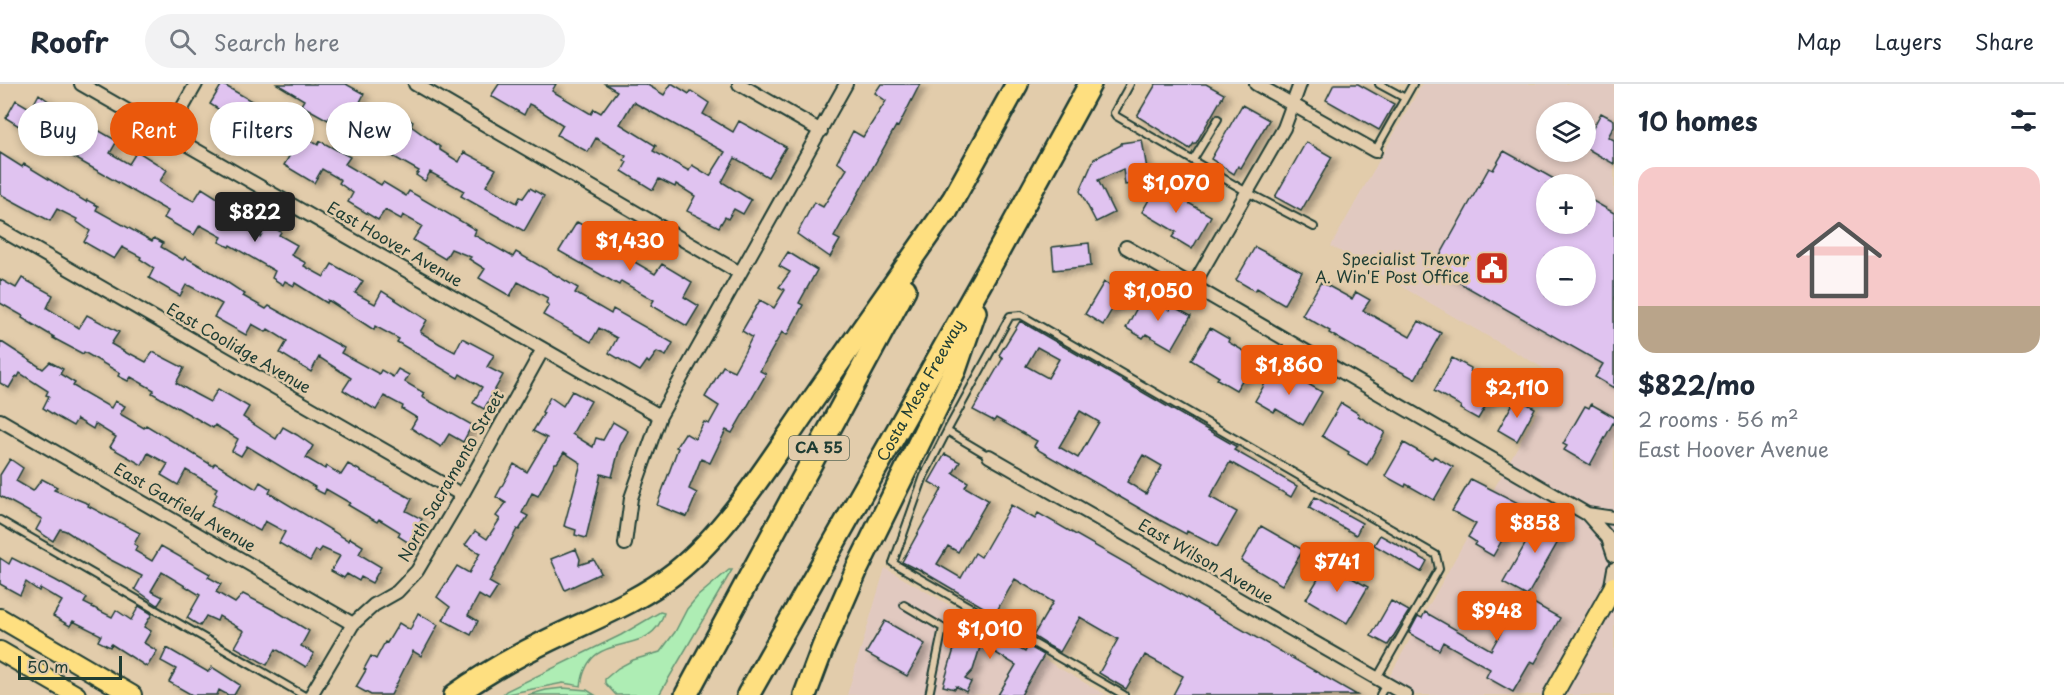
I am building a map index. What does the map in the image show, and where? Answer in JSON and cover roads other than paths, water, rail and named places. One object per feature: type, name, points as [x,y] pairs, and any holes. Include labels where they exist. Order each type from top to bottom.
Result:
[{"type":"highway","name":"CA 55","points":[[686,695],[1017,84]]},
{"type":"highway","name":"Costa Mesa Freeway","points":[[748,695],[992,263],[1090,84]]},
{"type":"highway","points":[[455,695],[478,678],[512,659],[649,591],[677,571],[704,545],[744,498],[952,201]]},
{"type":"highway","points":[[806,695],[823,646],[857,569],[955,370],[992,263]]},
{"type":"main road","points":[[1553,695],[1612,594]]},
{"type":"main road","points":[[0,618],[132,695]]},
{"type":"main road","points":[[0,651],[76,695]]},
{"type":"street","name":"East Hoover Avenue","points":[[81,84],[113,102]]},
{"type":"street","points":[[186,102],[196,84]]},
{"type":"street","points":[[415,84],[740,273]]},
{"type":"street","points":[[739,84],[821,130]]},
{"type":"street","points":[[625,544],[631,498],[660,416],[846,84]]},
{"type":"street","points":[[1256,84],[1375,151]]},
{"type":"street","points":[[1193,286],[1284,128],[1300,84]]},
{"type":"street","name":"East Hoover Avenue","points":[[198,150],[660,416]]},
{"type":"street","name":"East Coolidge Avenue","points":[[0,229],[462,495]]},
{"type":"street","points":[[1126,247],[1587,514],[1608,538],[1614,556]]},
{"type":"street","name":"North Sacramento Street","points":[[312,695],[352,624],[374,604],[397,592],[417,571],[543,349]]},
{"type":"street","name":"East Garfield Avenue","points":[[0,420],[352,624]]},
{"type":"street","name":"East Wilson Avenue","points":[[989,456],[1406,695]]},
{"type":"street","points":[[1587,514],[1614,518]]},
{"type":"street","points":[[1612,594],[1614,569]]},
{"type":"lane","points":[[1130,84],[1114,113],[1116,116],[1247,192],[1314,227]]},
{"type":"lane","points":[[1379,84],[1405,98]]},
{"type":"lane","points":[[1375,151],[1413,84]]},
{"type":"lane","points":[[1193,160],[1218,119]]},
{"type":"lane","points":[[1124,695],[893,563],[924,476],[1010,316],[1021,315],[1436,555],[1439,569],[1382,681],[1380,695]]},
{"type":"lane","points":[[947,431],[989,456]]},
{"type":"lane","points":[[0,520],[303,695]]},
{"type":"lane","points":[[904,605],[943,628],[929,695]]},
{"type":"place","name":"Specialist Trevor A. Win'E Post Office","points":[[1492,268]]}]
